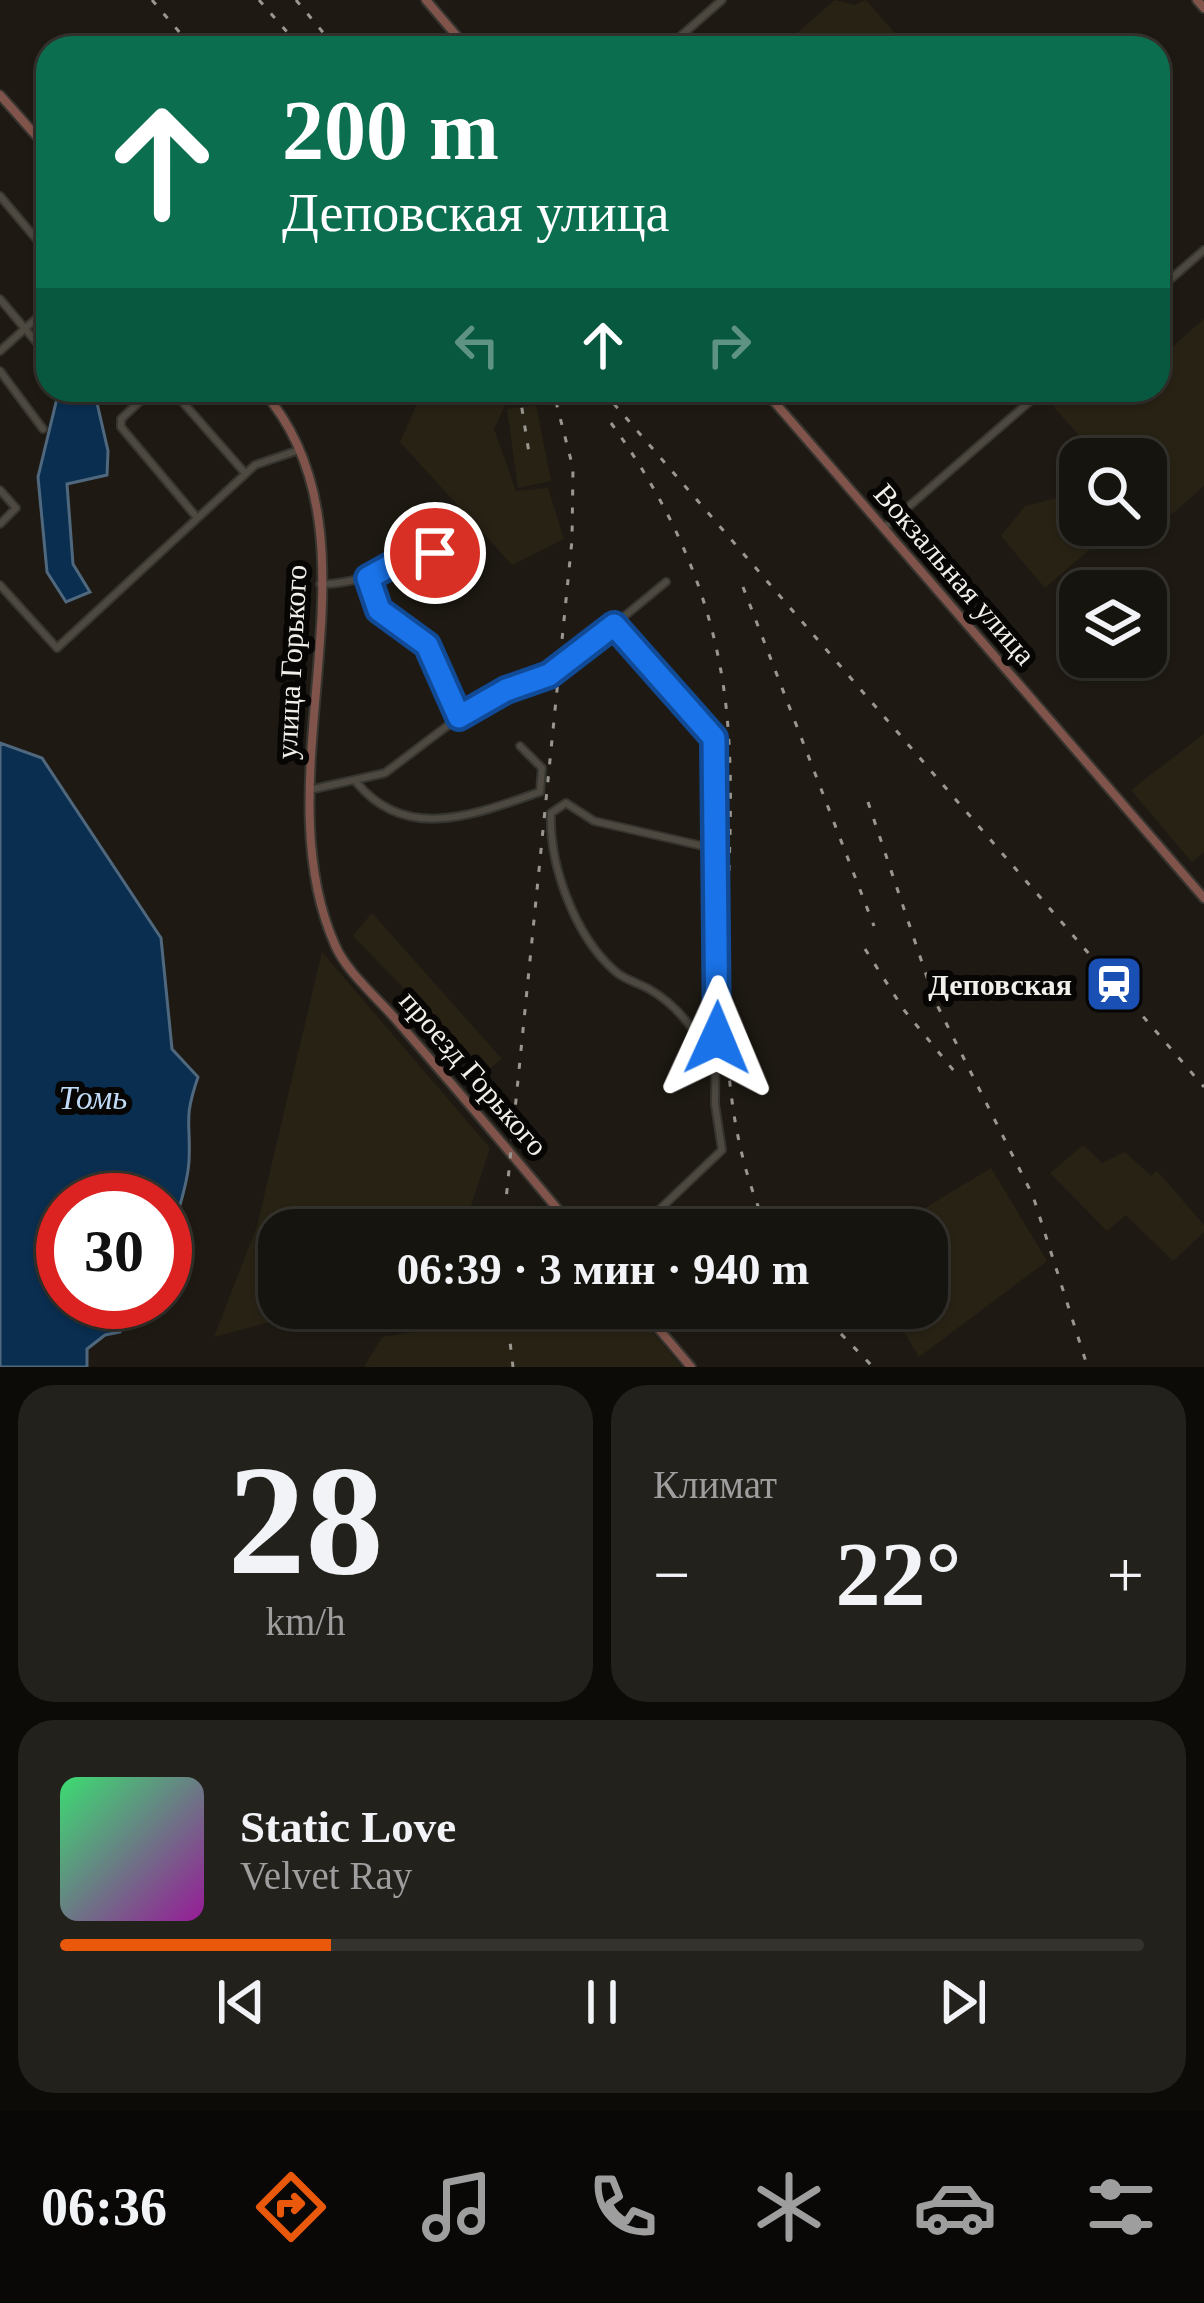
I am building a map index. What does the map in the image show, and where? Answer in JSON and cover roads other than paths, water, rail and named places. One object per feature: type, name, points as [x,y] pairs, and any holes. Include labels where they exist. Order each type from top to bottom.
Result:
[{"type":"main road","points":[[426,0],[457,36]]},
{"type":"main road","points":[[1197,0],[1204,8]]},
{"type":"main road","points":[[0,95],[36,136]]},
{"type":"main road","name":"улица Горького","points":[[271,402],[291,427],[320,537],[309,790],[316,885],[336,948]]},
{"type":"main road","name":"Вокзальная улица","points":[[774,402],[1204,898]]},
{"type":"main road","name":"проезд Горького","points":[[336,948],[557,1209]]},
{"type":"main road","points":[[659,1329],[691,1367]]},
{"type":"street","points":[[703,0],[711,10]]},
{"type":"street","points":[[682,36],[722,0]]},
{"type":"street","points":[[0,196],[36,239]]},
{"type":"street","points":[[1170,280],[1204,250]]},
{"type":"street","points":[[0,299],[36,341]]},
{"type":"street","points":[[0,351],[36,318]]},
{"type":"street","points":[[0,371],[43,429]]},
{"type":"street","points":[[139,402],[121,418],[121,427],[195,515]]},
{"type":"street","points":[[183,402],[245,473]]},
{"type":"street","points":[[884,528],[1029,402]]},
{"type":"street","points":[[0,585],[57,648],[245,473],[299,450]]},
{"type":"street","points":[[0,490],[16,508],[0,524]]},
{"type":"street","points":[[320,584],[353,585],[395,563],[435,553]]},
{"type":"street","points":[[368,578],[379,610],[427,645],[459,717]]},
{"type":"street","points":[[309,790],[357,783],[386,772],[459,717],[506,690],[549,675],[666,582]]},
{"type":"street","points":[[614,625],[714,738],[716,1070],[722,1150],[660,1209]]},
{"type":"street","points":[[357,783],[374,804],[398,818],[440,818],[498,806],[540,792],[542,768],[520,746]]},
{"type":"street","points":[[716,848],[594,821],[566,803],[551,814],[549,854],[575,916],[616,972],[655,992],[699,1035],[716,1070]]},
{"type":"water","points":[[56,402],[97,402],[108,451],[107,475],[67,484],[73,564],[90,592],[66,602],[47,572],[38,477]]},
{"type":"water","name":"Томь","points":[[0,743],[42,758],[161,938],[172,1049],[198,1077],[189,1112],[187,1173],[36,1173],[36,1329],[121,1329],[87,1349],[87,1367],[0,1367]]},
{"type":"railway","points":[[152,0],[183,36]]},
{"type":"railway","points":[[259,0],[290,36]]},
{"type":"railway","points":[[296,0],[326,36]]},
{"type":"railway","points":[[521,402],[529,453]]},
{"type":"railway","points":[[505,1209],[572,540],[573,468],[556,402]]},
{"type":"railway","points":[[612,402],[1204,1087]]},
{"type":"railway","points":[[611,423],[655,491],[689,562],[722,676],[730,781],[727,1041],[733,1105],[761,1209]]},
{"type":"railway","points":[[743,587],[874,926]]},
{"type":"railway","points":[[868,802],[935,1001],[1033,1196],[1086,1362]]},
{"type":"railway","points":[[865,949],[904,1010],[959,1077]]},
{"type":"railway","points":[[508,1329],[513,1367]]},
{"type":"railway","points":[[836,1329],[873,1367]]},
{"type":"place","name":"Деповская","points":[[1114,984]]}]
